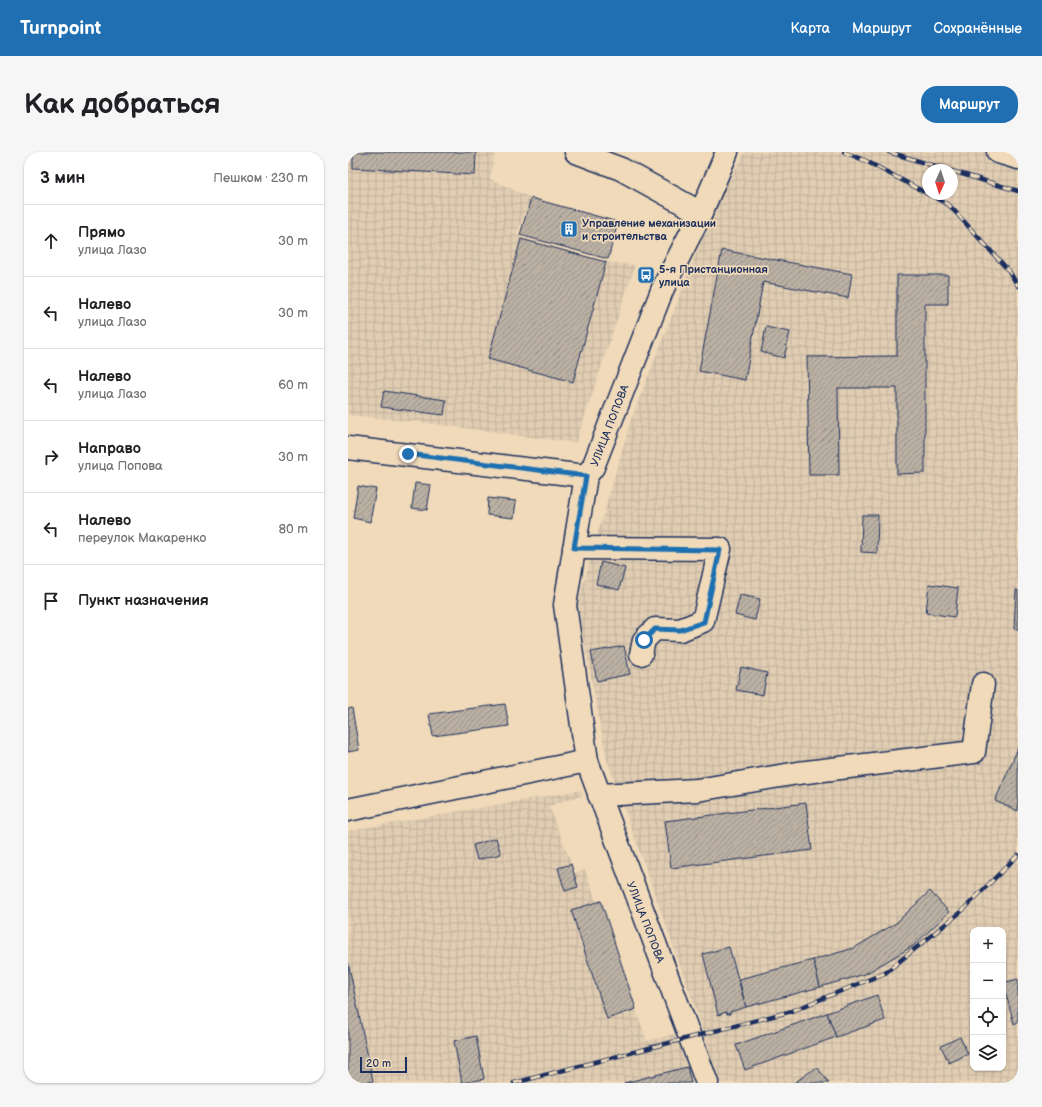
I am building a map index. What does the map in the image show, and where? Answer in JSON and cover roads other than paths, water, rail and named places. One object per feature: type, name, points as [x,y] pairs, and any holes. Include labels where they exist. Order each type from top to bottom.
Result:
[{"type":"street","points":[[576,152],[621,169],[701,213]]},
{"type":"street","name":"УЛИЦА ПОПОВА","points":[[707,1083],[587,761],[565,605],[586,476],[593,467],[663,288],[701,213],[727,152]]},
{"type":"street","points":[[348,448],[586,476]]},
{"type":"street","points":[[574,548],[720,550],[704,622],[680,630],[655,629],[644,640],[641,654]]},
{"type":"street","points":[[599,795],[697,790],[798,773],[974,752],[983,684]]},
{"type":"street","points":[[348,810],[587,761]]},
{"type":"railway","points":[[844,152],[866,161],[922,191]]},
{"type":"railway","points":[[889,152],[928,164]]},
{"type":"railway","points":[[958,173],[1018,191]]},
{"type":"railway","points":[[939,200],[949,205],[1009,271],[1018,286]]},
{"type":"railway","points":[[514,1083],[792,1011],[885,973],[963,910],[1018,855]]},
{"type":"place","name":"Управление механизации и строительства","points":[[569,229]]},
{"type":"place","name":"5-я Пристанционная улица","points":[[646,275]]}]
